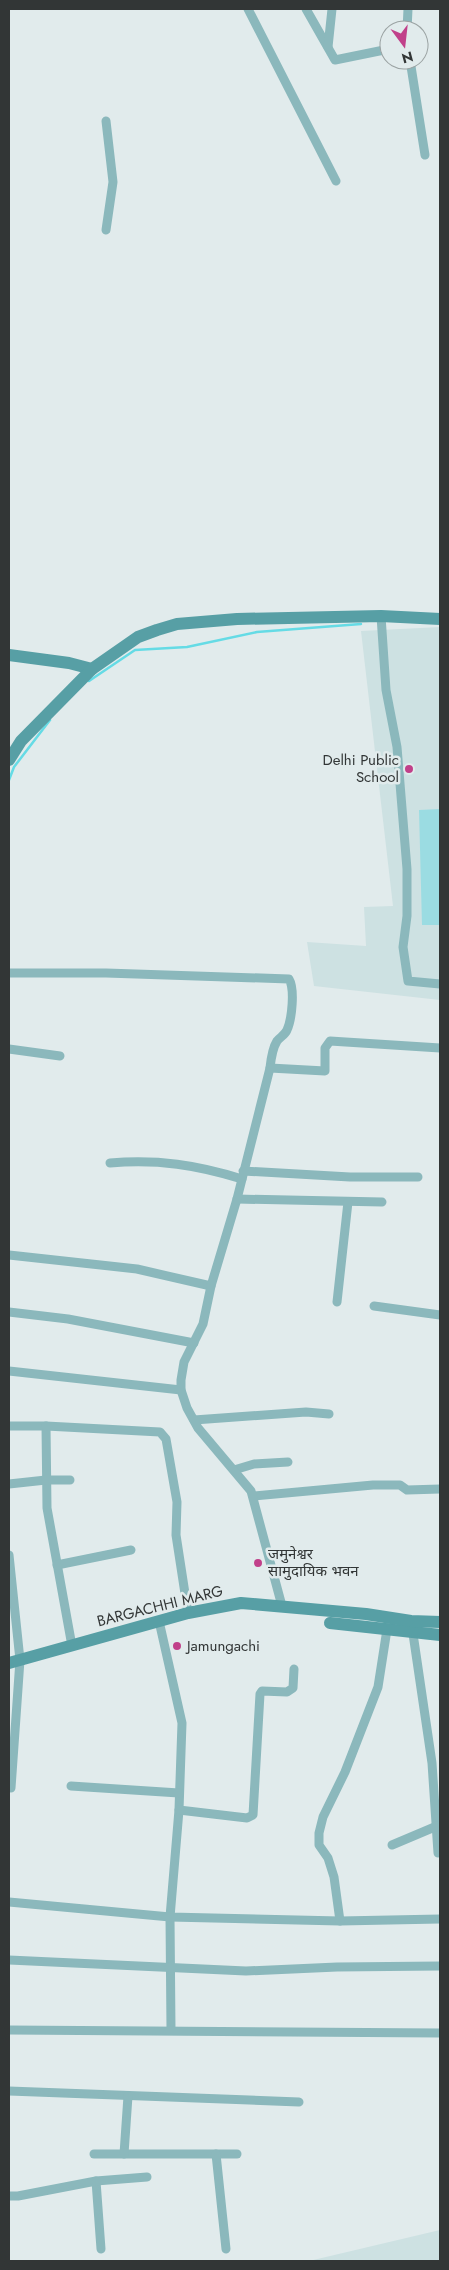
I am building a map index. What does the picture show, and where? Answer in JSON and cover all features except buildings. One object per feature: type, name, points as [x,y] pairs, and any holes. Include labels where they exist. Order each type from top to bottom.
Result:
[{"type":"street","points":[[248,9],[336,181]]},
{"type":"street","points":[[306,9],[335,60],[379,51]]},
{"type":"street","points":[[328,47],[332,9]]},
{"type":"street","points":[[412,70],[425,155]]},
{"type":"street","points":[[106,121],[113,182],[106,230]]},
{"type":"street","points":[[9,760],[13,744],[92,669],[138,637],[176,624],[237,619],[381,616],[440,619]]},
{"type":"street","points":[[381,616],[386,690],[397,747],[407,869],[407,916],[404,947],[408,981],[440,984]]},
{"type":"street","points":[[9,655],[69,663],[92,669]]},
{"type":"street","points":[[9,973],[106,973],[289,980],[293,987],[288,1027],[274,1049],[237,1198],[210,1286],[202,1324],[182,1370],[181,1390],[187,1408],[194,1420],[253,1496],[282,1606]]},
{"type":"street","points":[[270,1068],[325,1071],[325,1048],[330,1042],[440,1048]]},
{"type":"street","points":[[9,1049],[60,1056]]},
{"type":"street","points":[[110,1162],[159,1161],[243,1175],[418,1177]]},
{"type":"street","points":[[237,1198],[382,1202]]},
{"type":"street","points":[[337,1302],[348,1202]]},
{"type":"street","points":[[9,1255],[137,1269],[210,1286]]},
{"type":"street","points":[[374,1306],[440,1315]]},
{"type":"street","points":[[9,1312],[68,1320],[194,1343]]},
{"type":"street","points":[[9,1371],[181,1390]]},
{"type":"street","points":[[194,1420],[306,1412],[329,1414]]},
{"type":"street","points":[[9,1426],[160,1432],[166,1438],[176,1502],[176,1535],[188,1613]]},
{"type":"street","points":[[46,1426],[47,1508],[72,1646]]},
{"type":"street","points":[[234,1470],[254,1464],[288,1462]]},
{"type":"street","points":[[9,1484],[46,1480],[70,1480]]},
{"type":"street","points":[[253,1496],[373,1485],[400,1485],[408,1490],[440,1489]]},
{"type":"street","points":[[57,1565],[131,1550]]},
{"type":"street","points":[[9,1556],[14,1662],[11,1788]]},
{"type":"street","name":"BARGACHHI MARG","points":[[14,1662],[188,1613],[241,1603],[366,1614],[388,1624],[412,1627],[440,1622]]},
{"type":"street","points":[[159,1621],[182,1723],[178,1793],[179,1810],[170,1917],[170,2030]]},
{"type":"street","points":[[330,1623],[388,1624],[378,1687],[345,1772],[323,1817],[319,1832],[319,1845],[328,1858],[334,1877],[340,1921]]},
{"type":"street","points":[[438,1853],[432,1763],[412,1627],[440,1635]]},
{"type":"street","points":[[179,1810],[247,1818],[253,1815],[260,1694],[262,1691],[287,1692],[293,1688],[294,1669]]},
{"type":"street","points":[[71,1786],[178,1793]]},
{"type":"street","points":[[392,1845],[436,1826]]},
{"type":"street","points":[[9,1902],[170,1917],[340,1921],[440,1919]]},
{"type":"street","points":[[9,1960],[246,1972],[337,1967],[440,1966]]},
{"type":"street","points":[[9,2030],[170,2030],[358,2034],[440,2033]]},
{"type":"street","points":[[9,2091],[299,2102]]},
{"type":"street","points":[[124,2154],[128,2096]]},
{"type":"street","points":[[94,2154],[237,2154]]},
{"type":"street","points":[[216,2154],[226,2249]]},
{"type":"street","points":[[9,2196],[18,2196],[96,2181],[147,2177]]},
{"type":"street","points":[[96,2181],[101,2250]]},
{"type":"shaded area","name":"Delhi Public School","points":[[440,627],[440,1000],[314,986],[307,942],[366,946],[364,907],[393,906],[361,631]]},
{"type":"shaded area","points":[[440,809],[440,925],[422,925],[419,810]]},
{"type":"shaded area","points":[[440,2230],[440,2261],[309,2261]]},
{"type":"waterway","points":[[89,681],[135,650],[187,647],[257,632],[361,624]]},
{"type":"waterway","points":[[9,780],[14,767],[50,720]]},
{"type":"place","name":"Delhi Public School","points":[[409,769]]},
{"type":"place","name":"जमुनेश्वर सामुदायिक भवन","points":[[258,1563]]},
{"type":"place","name":"Jamungachi","points":[[177,1646]]}]
